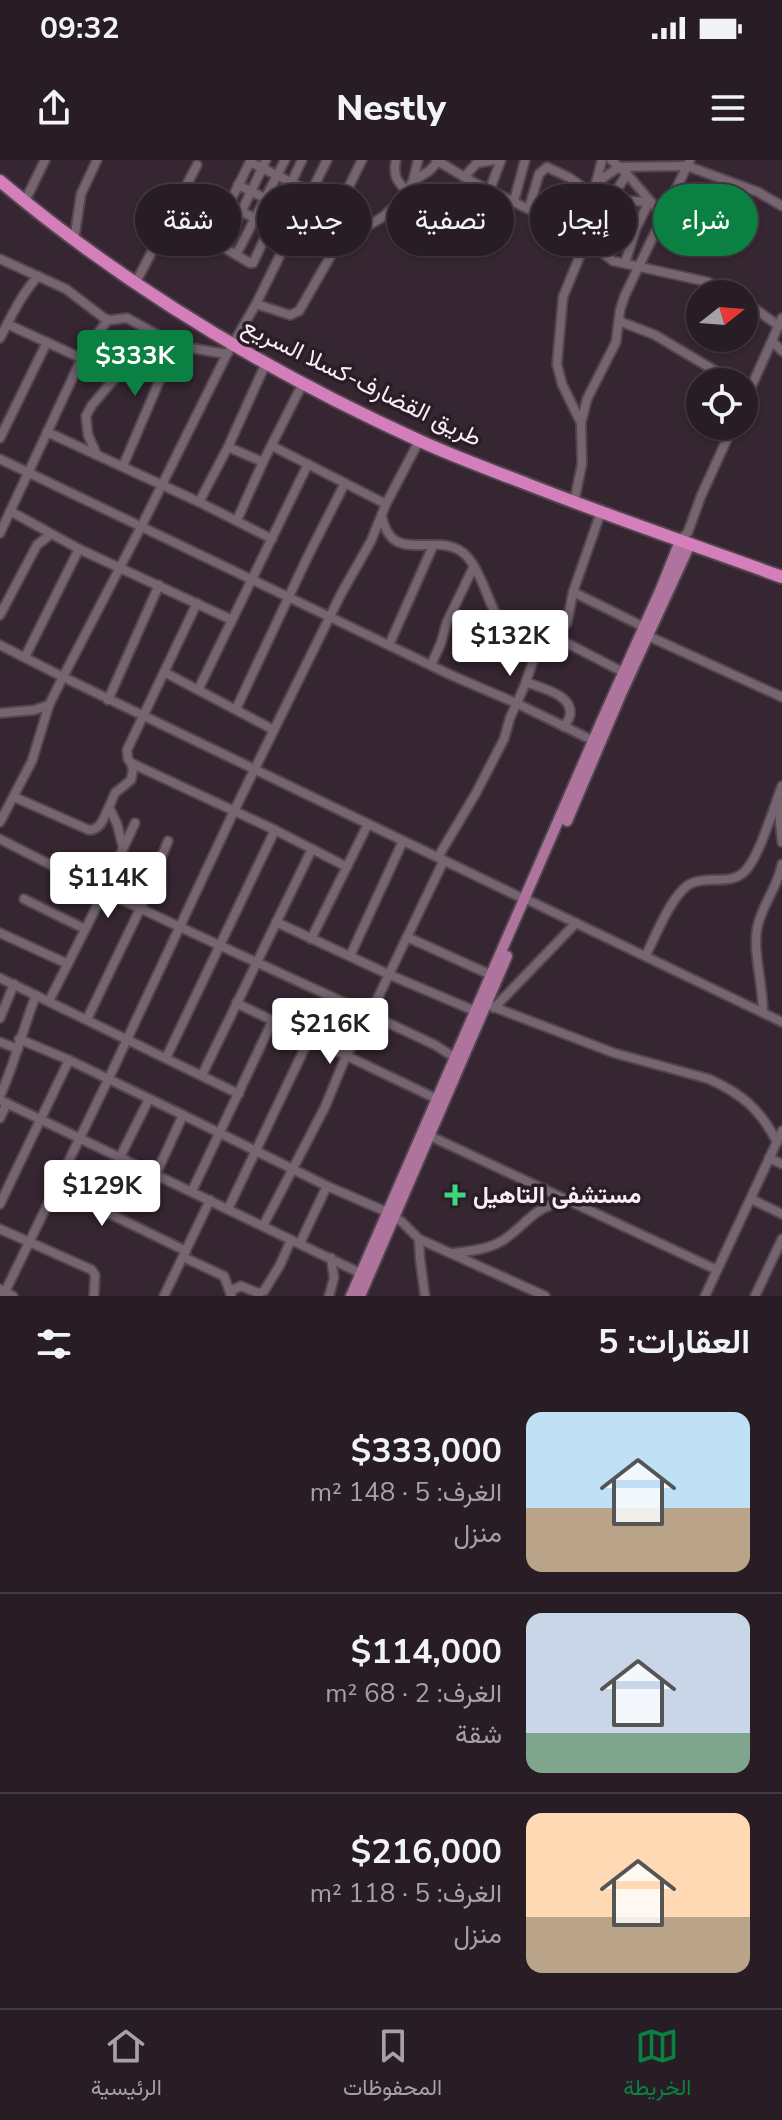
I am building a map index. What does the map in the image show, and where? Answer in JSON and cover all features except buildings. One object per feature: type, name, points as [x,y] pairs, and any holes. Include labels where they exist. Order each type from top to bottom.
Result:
[{"type":"highway","name":"طريق القضارف-كسلا السريع","points":[[0,181],[74,240],[230,349],[266,363],[419,441],[574,502],[686,539],[782,577]]},
{"type":"main road","points":[[360,1296],[437,1099],[484,1006],[527,900],[686,539]]},
{"type":"main road","points":[[596,742],[623,672],[646,632]]},
{"type":"main road","points":[[484,1006],[491,975],[527,900]]},
{"type":"main road","points":[[351,1296],[430,1136],[458,1059]]},
{"type":"street","points":[[25,201],[45,160]]},
{"type":"street","points":[[74,240],[81,194],[97,160]]},
{"type":"street","points":[[273,184],[285,160]]},
{"type":"street","points":[[238,184],[250,161],[264,164],[291,183],[302,160]]},
{"type":"street","points":[[315,184],[327,160]]},
{"type":"street","points":[[350,184],[362,160]]},
{"type":"street","points":[[396,160],[394,169],[401,184]]},
{"type":"street","points":[[413,181],[418,160]]},
{"type":"street","points":[[464,177],[477,163],[495,160]]},
{"type":"street","points":[[492,184],[501,160]]},
{"type":"street","points":[[525,160],[514,201],[529,208],[539,174],[547,167],[579,184]]},
{"type":"street","points":[[596,183],[602,160]]},
{"type":"street","points":[[611,160],[653,205]]},
{"type":"street","points":[[411,184],[438,161],[479,184]]},
{"type":"street","points":[[596,183],[619,167],[689,163],[758,192],[782,206]]},
{"type":"street","points":[[679,184],[689,163]]},
{"type":"street","points":[[255,218],[242,212],[264,164]]},
{"type":"street","points":[[136,282],[197,165]]},
{"type":"street","points":[[522,170],[539,174]]},
{"type":"street","points":[[621,184],[627,174]]},
{"type":"street","points":[[241,186],[257,195]]},
{"type":"street","points":[[637,203],[650,202]]},
{"type":"street","points":[[637,226],[650,202]]},
{"type":"street","points":[[256,304],[290,315],[299,311],[337,245],[387,213]]},
{"type":"street","points":[[241,245],[257,214]]},
{"type":"street","points":[[574,502],[582,464],[581,423],[587,399],[616,342],[625,295],[653,239]]},
{"type":"street","points":[[238,256],[253,263],[257,255]]},
{"type":"street","points":[[0,822],[36,752],[49,705],[280,256]]},
{"type":"street","points":[[581,423],[562,384],[557,364],[563,297],[582,256]]},
{"type":"street","points":[[606,256],[613,261],[699,280]]},
{"type":"street","points":[[625,263],[627,256]]},
{"type":"street","points":[[0,259],[66,289],[97,315],[108,320],[127,318],[178,346],[230,349]]},
{"type":"street","points":[[0,338],[25,290],[38,276]]},
{"type":"street","points":[[758,309],[780,322],[758,368]]},
{"type":"street","points":[[0,533],[81,358],[94,335],[108,320]]},
{"type":"street","points":[[619,321],[674,346],[711,368]]},
{"type":"street","points":[[7,324],[81,358]]},
{"type":"street","points":[[94,335],[164,370]]},
{"type":"street","points":[[772,341],[782,351]]},
{"type":"street","points":[[0,438],[47,342]]},
{"type":"street","points":[[123,466],[164,370],[178,346]]},
{"type":"street","points":[[97,455],[88,435],[86,416],[130,354]]},
{"type":"street","points":[[199,502],[266,363]]},
{"type":"street","points":[[237,520],[303,383]]},
{"type":"street","points":[[47,432],[162,484],[272,539]]},
{"type":"street","points":[[686,539],[701,496],[727,440]]},
{"type":"street","points":[[5,1293],[234,811],[419,441]]},
{"type":"street","points":[[272,446],[386,504]]},
{"type":"street","points":[[228,447],[263,462]]},
{"type":"street","points":[[0,459],[596,742]]},
{"type":"street","points":[[198,690],[308,464]]},
{"type":"street","points":[[236,709],[345,483]]},
{"type":"street","points":[[10,511],[79,549],[232,620]]},
{"type":"street","points":[[263,1226],[325,1107],[346,1056],[390,975],[441,859],[504,739],[537,650],[567,623],[573,592],[601,512]]},
{"type":"street","points":[[382,516],[387,533],[398,543],[460,551],[474,566],[501,622],[529,639],[537,650]]},
{"type":"street","points":[[0,615],[4,600],[37,545],[51,534]]},
{"type":"street","points":[[389,645],[433,546]]},
{"type":"street","points":[[25,657],[79,549]]},
{"type":"street","points":[[431,665],[447,622],[474,566]]},
{"type":"street","points":[[108,700],[159,585]]},
{"type":"street","points":[[573,592],[646,632],[782,697]]},
{"type":"street","points":[[14,797],[89,830],[98,827],[115,793],[131,780],[133,770],[127,750],[197,603]]},
{"type":"street","points":[[553,636],[623,672]]},
{"type":"street","points":[[0,645],[108,700],[782,1022]]},
{"type":"street","points":[[164,672],[274,730]]},
{"type":"street","points":[[526,682],[564,699],[570,715],[564,727]]},
{"type":"street","points":[[0,713],[34,710],[49,705]]},
{"type":"street","points":[[131,763],[347,867]]},
{"type":"street","points":[[646,955],[686,887],[701,880],[739,877],[750,866],[782,786]]},
{"type":"street","points":[[777,798],[782,836]]},
{"type":"street","points":[[109,807],[123,848]]},
{"type":"street","points":[[49,1001],[135,823]]},
{"type":"street","points":[[311,939],[368,824]]},
{"type":"street","points":[[166,1058],[275,830]]},
{"type":"street","points":[[0,839],[220,946],[370,1014],[458,1059]]},
{"type":"street","points":[[87,1019],[141,907],[168,841]]},
{"type":"street","points":[[350,956],[403,841]]},
{"type":"street","points":[[202,1075],[312,849]]},
{"type":"street","points":[[763,1012],[757,933],[782,864]]},
{"type":"street","points":[[24,899],[85,929]]},
{"type":"street","points":[[276,922],[390,975],[614,1053],[723,1085],[737,1093],[763,1117],[777,1142]]},
{"type":"street","points":[[484,1006],[576,923]]},
{"type":"street","points":[[0,933],[68,964]]},
{"type":"street","points":[[407,937],[491,975]]},
{"type":"street","points":[[0,978],[239,1094]]},
{"type":"street","points":[[0,1018],[14,984]]},
{"type":"street","points":[[0,1118],[18,1044],[36,995]]},
{"type":"street","points":[[236,1003],[437,1099]]},
{"type":"street","points":[[192,1191],[273,1020]]},
{"type":"street","points":[[228,1209],[310,1037]]},
{"type":"street","points":[[0,1042],[18,1044],[69,1060],[391,1214],[419,1239],[545,1296]]},
{"type":"street","points":[[0,1204],[69,1060]]},
{"type":"street","points":[[149,1099],[104,1211],[224,1276],[228,1292],[241,1286],[258,1293],[264,1291],[327,1186]]},
{"type":"street","points":[[2,1100],[360,1273]]},
{"type":"street","points":[[156,1174],[183,1115]]},
{"type":"street","points":[[705,1296],[782,1131]]},
{"type":"street","points":[[430,1136],[717,1270]]},
{"type":"street","points":[[769,1158],[782,1164]]},
{"type":"street","points":[[751,1199],[782,1214]]},
{"type":"street","points":[[164,1296],[210,1200]]},
{"type":"street","points":[[453,1254],[498,1243],[541,1210],[552,1204],[570,1202]]},
{"type":"street","points":[[0,1229],[92,1270],[96,1283],[94,1296]]},
{"type":"street","points":[[419,1239],[425,1296]]},
{"type":"street","points":[[755,1296],[782,1239]]},
{"type":"street","points":[[329,1296],[334,1278],[331,1258]]},
{"type":"street","points":[[772,1260],[782,1265]]},
{"type":"street","points":[[517,1283],[524,1296]]},
{"type":"place","name":"مستشفى التاهيل","points":[[455,1195]]}]
